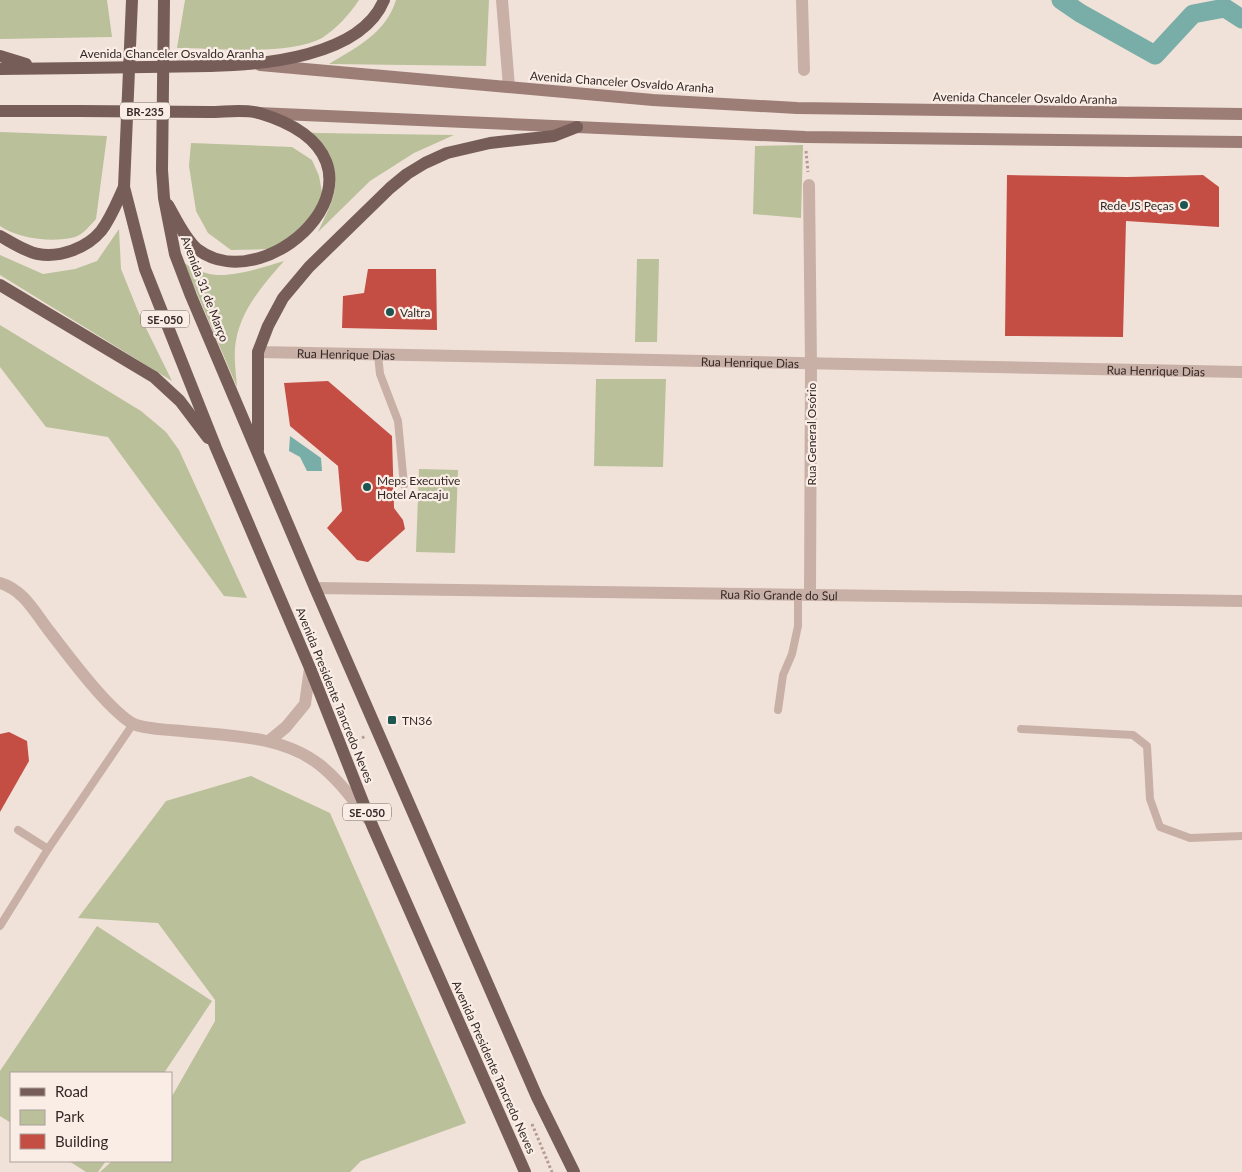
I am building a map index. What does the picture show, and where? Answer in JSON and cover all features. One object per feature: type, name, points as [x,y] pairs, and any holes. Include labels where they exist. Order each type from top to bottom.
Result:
[{"type":"main road","points":[[126,0],[130,17]]},
{"type":"main road","points":[[130,17],[132,0]]},
{"type":"main road","points":[[255,65],[336,45],[360,31],[381,7],[384,0]]},
{"type":"main road","name":"Avenida 31 de Março","points":[[164,1],[162,170],[164,198],[175,254],[258,455]]},
{"type":"main road","name":"SE-050","points":[[130,17],[124,186],[145,269],[216,448]]},
{"type":"main road","points":[[0,56],[42,68]]},
{"type":"main road","name":"Avenida Chanceler Osvaldo Aranha","points":[[0,69],[255,65],[653,100],[797,108],[1242,114]]},
{"type":"main road","name":"BR-235","points":[[3,113],[79,111],[258,113],[805,137],[1242,142]]},
{"type":"main road","points":[[164,198],[196,248],[210,257],[229,261],[253,259],[279,252],[300,237],[315,220],[328,200],[330,184],[327,164],[320,148],[305,136],[258,113]]},
{"type":"main road","points":[[258,455],[258,352],[282,298],[309,267],[407,174],[447,153],[490,143],[554,136],[577,127]]},
{"type":"main road","points":[[0,236],[38,254],[60,254],[86,245],[105,225],[124,186]]},
{"type":"main road","points":[[0,285],[154,377],[180,401],[216,448]]},
{"type":"main road","name":"Avenida Presidente Tancredo Neves","points":[[216,448],[310,668],[372,825],[525,1172]]},
{"type":"main road","name":"Avenida Presidente Tancredo Neves","points":[[258,455],[537,1097],[574,1172]]},
{"type":"street","points":[[502,0],[509,87]]},
{"type":"street","points":[[802,0],[804,70]]},
{"type":"street","name":"Rua General Osório","points":[[804,594],[811,364],[810,185]]},
{"type":"street","name":"Rua Henrique Dias","points":[[258,352],[1242,372]]},
{"type":"street","points":[[0,583],[12,586],[23,596],[108,702],[133,724],[269,741],[305,755],[321,765],[345,789],[372,825]]},
{"type":"street","name":"Rua Rio Grande do Sul","points":[[315,588],[1242,601]]},
{"type":"street","points":[[269,741],[286,727],[305,704],[310,668]]},
{"type":"lane","points":[[378,355],[380,374],[398,421],[404,485]]},
{"type":"lane","points":[[778,710],[783,675],[792,654],[804,594]]},
{"type":"lane","points":[[0,926],[48,849],[133,724]]},
{"type":"lane","points":[[1021,729],[1133,735],[1147,746],[1150,799],[1160,827],[1190,838],[1242,836]]},
{"type":"lane","points":[[18,830],[48,849]]},
{"type":"path","points":[[805,137],[810,185]]},
{"type":"green space","points":[[0,0],[107,0],[112,37],[0,39]]},
{"type":"green space","points":[[185,0],[359,0],[342,21],[322,38],[308,44],[291,47],[252,50],[177,48]]},
{"type":"green space","points":[[396,0],[489,0],[486,66],[329,64],[360,45],[378,30],[391,12]]},
{"type":"green space","points":[[0,132],[107,136],[96,219],[84,232],[78,236],[66,239],[47,240],[26,237],[0,226]]},
{"type":"green space","points":[[304,132],[454,135],[414,153],[370,181],[318,232],[332,200],[335,179],[326,158]]},
{"type":"green space","points":[[191,143],[292,147],[312,160],[319,176],[323,198],[299,236],[271,249],[231,250],[208,233],[196,211],[189,166]]},
{"type":"green space","points":[[803,145],[801,218],[753,214],[755,146]]},
{"type":"green space","points":[[119,229],[121,269],[140,316],[172,381],[0,275],[0,255],[43,274],[75,269],[97,261]]},
{"type":"green space","points":[[637,259],[659,259],[657,342],[635,342]]},
{"type":"green space","points":[[284,261],[252,301],[241,323],[235,348],[237,387],[184,263],[203,272],[224,275],[245,272]]},
{"type":"green space","points":[[0,325],[141,411],[166,432],[179,450],[247,598],[224,596],[108,437],[46,427],[0,367]]},
{"type":"green space","points":[[596,379],[666,379],[663,467],[594,466]]},
{"type":"green space","points":[[419,469],[458,470],[455,553],[416,552]]},
{"type":"green space","points":[[251,776],[330,813],[466,1123],[361,1161],[350,1172],[100,1172],[111,1162],[172,1162],[172,1096],[215,1021],[215,1000],[158,923],[78,918],[166,801]]},
{"type":"green space","points":[[97,926],[212,1001],[165,1072],[10,1072],[10,1122],[0,1116],[0,1071]]},
{"type":"green space","points":[[71,1162],[105,1162],[98,1172],[86,1172]]},
{"type":"water","points":[[290,436],[321,458],[322,471],[307,471],[300,457],[289,451]]},
{"type":"building","points":[[1007,175],[1127,177],[1203,175],[1219,187],[1219,227],[1126,221],[1123,337],[1005,336]]},
{"type":"building","name":"Valtra","points":[[368,269],[436,269],[437,330],[342,328],[343,296],[364,293]]},
{"type":"building","name":"Meps Executive Hotel Aracaju","points":[[328,381],[392,436],[394,508],[403,520],[405,529],[368,562],[357,560],[327,528],[342,511],[338,466],[290,426],[284,383]]},
{"type":"building","points":[[9,732],[27,741],[29,761],[0,812],[0,734]]},
{"type":"waterway","points":[[1061,0],[1080,13],[1155,55],[1193,14],[1225,8],[1242,19]]},
{"type":"place","name":"Rede JS Peças","points":[[1184,205]]},
{"type":"place","name":"Valtra","points":[[390,312]]},
{"type":"place","name":"Meps Executive Hotel Aracaju","points":[[367,487]]},
{"type":"place","name":"TN36","points":[[392,720]]}]
